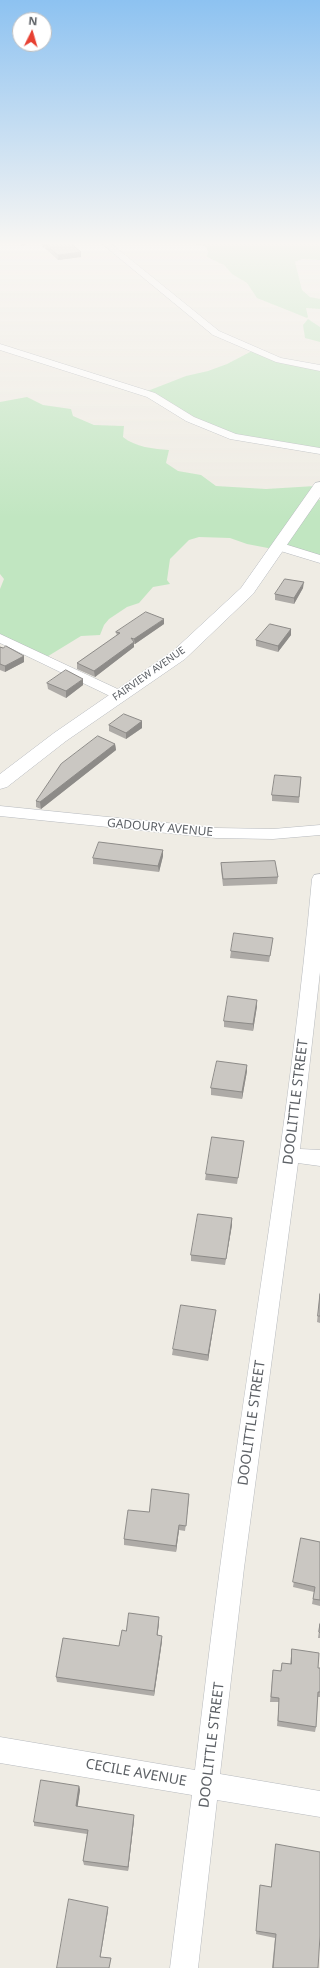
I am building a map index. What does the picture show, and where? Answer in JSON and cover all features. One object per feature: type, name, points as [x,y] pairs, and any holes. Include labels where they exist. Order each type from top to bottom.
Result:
[{"type":"main road","name":"FAIRVIEW AVENUE","points":[[0,783],[118,695],[179,655],[246,591],[320,486]]},
{"type":"street","points":[[218,334],[279,360],[320,368]]},
{"type":"street","points":[[0,347],[151,395],[190,419],[234,437],[320,451]]},
{"type":"street","points":[[278,546],[320,559]]},
{"type":"street","points":[[0,638],[118,695]]},
{"type":"street","name":"GADOURY AVENUE","points":[[0,811],[216,833],[273,834],[320,830]]},
{"type":"street","name":"DOOLITTLE STREET","points":[[184,1968],[232,1568],[290,1155],[313,960],[320,879]]},
{"type":"street","points":[[290,1155],[320,1158]]},
{"type":"street","name":"CECILE AVENUE","points":[[0,1750],[320,1804]]},
{"type":"green space","points":[[304,334],[320,334],[320,342],[305,338]]},
{"type":"green space","points":[[252,351],[320,368],[320,449],[237,435],[201,421],[145,392],[186,376],[208,371],[227,364]]},
{"type":"green space","points":[[27,397],[43,405],[71,409],[73,416],[94,425],[124,426],[123,437],[133,443],[145,447],[169,450],[166,463],[178,471],[201,475],[216,486],[266,489],[315,486],[315,499],[320,500],[320,558],[247,544],[230,538],[199,537],[189,540],[170,559],[167,580],[170,584],[153,587],[139,603],[127,607],[109,619],[104,625],[100,635],[81,636],[45,658],[0,636],[0,589],[4,579],[0,574],[0,402]]},
{"type":"building","points":[[285,579],[304,582],[294,598],[275,594]]},
{"type":"building","points":[[146,612],[164,619],[134,639],[131,638],[134,642],[94,671],[77,663],[120,633],[116,632]]},
{"type":"building","points":[[270,624],[291,629],[278,646],[256,640]]},
{"type":"building","points":[[6,646],[24,656],[5,666],[0,664],[0,647],[3,648]]},
{"type":"building","points":[[66,670],[83,679],[66,691],[47,683]]},
{"type":"building","points":[[124,714],[142,721],[126,733],[109,725]]},
{"type":"building","points":[[98,736],[115,744],[40,802],[36,801],[61,764]]},
{"type":"building","points":[[275,775],[301,777],[299,797],[272,795]]},
{"type":"building","points":[[99,842],[163,850],[158,866],[93,858]]},
{"type":"building","points":[[275,861],[278,877],[223,879],[221,863]]},
{"type":"building","points":[[234,933],[273,938],[270,956],[231,951]]},
{"type":"building","points":[[228,996],[257,1000],[253,1024],[224,1021]]},
{"type":"building","points":[[217,1061],[247,1065],[242,1092],[211,1088]]},
{"type":"building","points":[[212,1137],[244,1141],[238,1178],[206,1174]]},
{"type":"building","points":[[198,1214],[232,1218],[226,1259],[191,1255]]},
{"type":"building","points":[[320,1294],[320,1316],[318,1316]]},
{"type":"building","points":[[181,1305],[216,1310],[208,1355],[173,1349]]},
{"type":"building","points":[[152,1489],[189,1494],[186,1526],[179,1525],[176,1546],[124,1539],[128,1510],[149,1512]]},
{"type":"building","points":[[301,1538],[320,1542],[320,1600],[313,1599],[315,1587],[293,1582]]},
{"type":"building","points":[[129,1613],[159,1617],[157,1635],[162,1636],[154,1691],[56,1677],[63,1638],[119,1646],[122,1630],[126,1631]]},
{"type":"building","points":[[292,1649],[319,1653],[318,1668],[320,1668],[320,1692],[318,1692],[316,1727],[278,1721],[279,1698],[271,1697],[273,1670],[281,1671],[282,1663],[291,1664]]},
{"type":"building","points":[[41,1780],[79,1786],[76,1806],[134,1815],[128,1867],[83,1861],[88,1830],[34,1822]]},
{"type":"building","points":[[276,1844],[320,1852],[320,1936],[318,1968],[273,1968],[276,1934],[256,1931],[260,1885],[271,1887]]},
{"type":"building","points":[[69,1899],[108,1907],[100,1957],[111,1958],[109,1968],[57,1968]]}]
